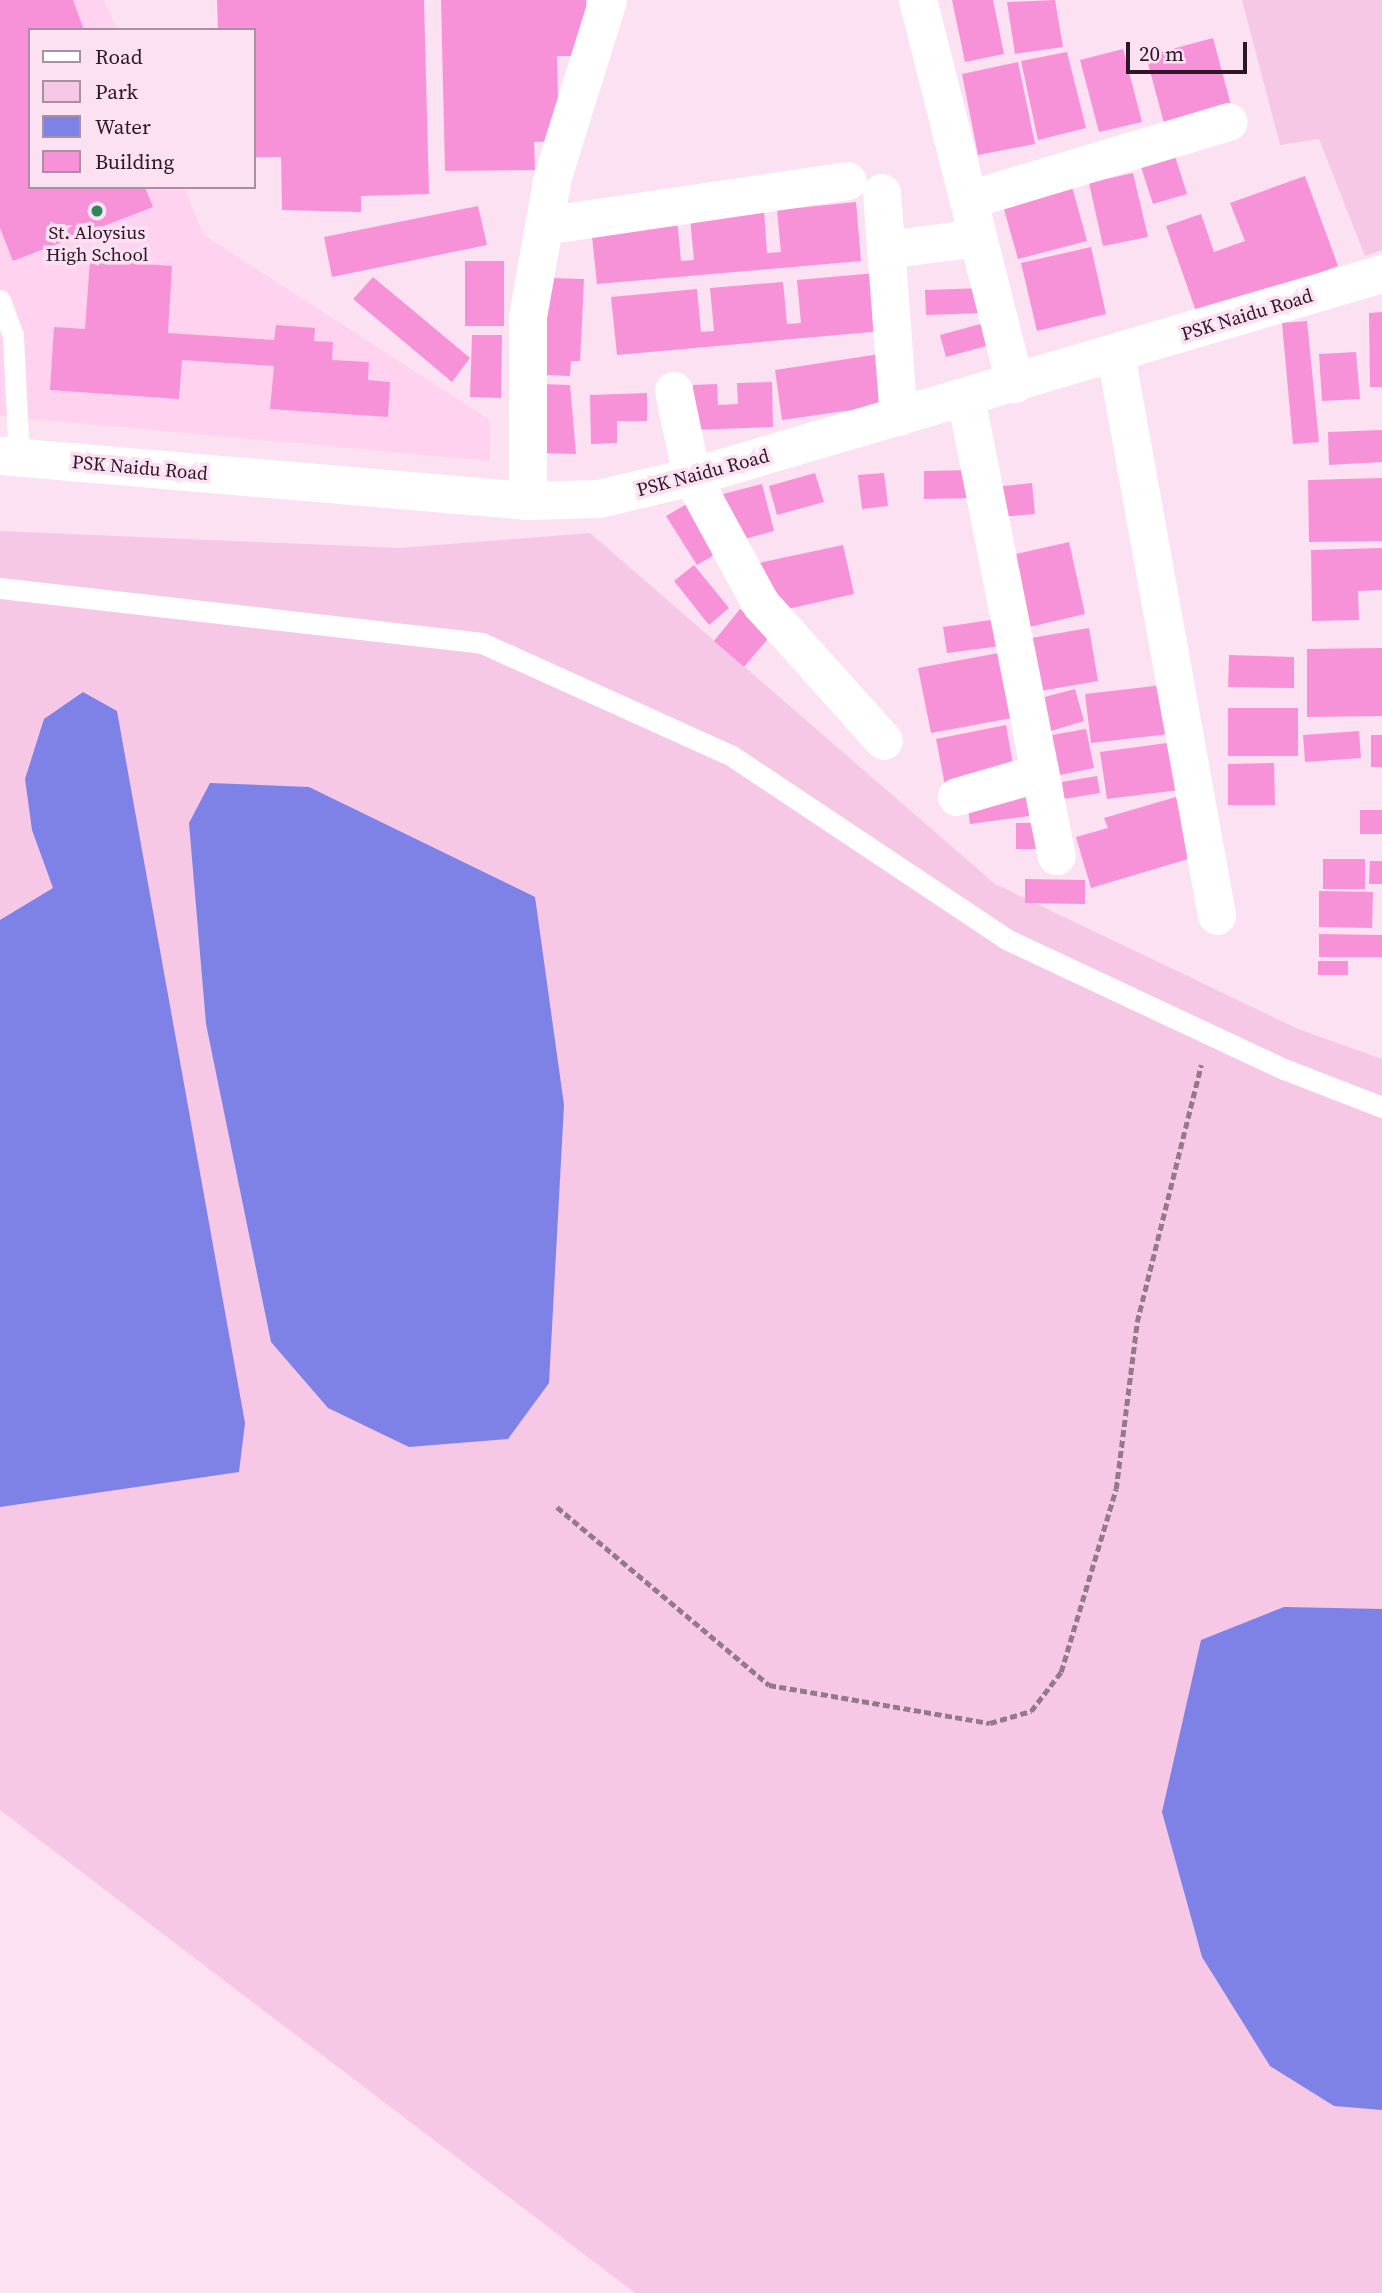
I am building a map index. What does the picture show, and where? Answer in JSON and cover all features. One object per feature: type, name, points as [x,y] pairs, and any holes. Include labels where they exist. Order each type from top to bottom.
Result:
[{"type":"street","points":[[528,501],[528,317],[553,177],[608,0]]},
{"type":"street","points":[[918,0],[1015,384]]},
{"type":"street","points":[[969,200],[1229,122]]},
{"type":"street","points":[[544,226],[865,187],[886,250],[899,417]]},
{"type":"street","points":[[886,250],[978,238]]},
{"type":"street","name":"PSK Naidu Road","points":[[9,457],[528,501],[599,499],[692,477],[1116,355],[1382,274]]},
{"type":"street","points":[[1116,355],[1217,916]]},
{"type":"street","points":[[674,391],[692,477],[761,604],[884,741]]},
{"type":"street","points":[[966,398],[1057,856]]},
{"type":"street","points":[[957,797],[1040,773]]},
{"type":"lane","points":[[0,300],[13,336],[9,457]]},
{"type":"lane","points":[[0,588],[482,643],[732,756],[1006,939],[1207,1033],[1382,1107]]},
{"type":"path","points":[[556,1507],[769,1685],[990,1723],[1031,1711],[1061,1672],[1071,1622],[1116,1489],[1137,1322],[1181,1160],[1207,1033]]},
{"type":"shaded area","name":"St. Aloysius High School","points":[[0,0],[104,0],[116,28],[28,28],[28,189],[185,189],[204,235],[490,420],[490,461],[0,416]]},
{"type":"green space","points":[[1242,0],[1382,0],[1382,250],[1365,256],[1319,139],[1280,145]]},
{"type":"green space","points":[[0,531],[399,548],[590,533],[995,884],[1298,1029],[1382,1059],[1382,2293],[635,2293],[0,1810]]},
{"type":"water","points":[[83,692],[117,711],[245,1423],[239,1472],[0,1507],[0,920],[53,888],[32,830],[25,779],[44,719]]},
{"type":"water","points":[[210,783],[309,787],[535,897],[564,1105],[549,1383],[508,1439],[409,1447],[328,1408],[271,1342],[206,1024],[189,823]]},
{"type":"water","points":[[1284,1607],[1382,1609],[1382,2110],[1334,2106],[1270,2066],[1202,1957],[1162,1812],[1201,1640]]},
{"type":"building","points":[[0,0],[73,0],[83,28],[28,28],[28,189],[146,189],[153,207],[13,261],[0,228]]},
{"type":"building","points":[[217,0],[424,0],[429,194],[361,196],[361,212],[282,210],[281,157],[256,157],[256,28],[218,28]]},
{"type":"building","points":[[441,0],[586,0],[588,56],[557,56],[559,141],[534,142],[535,170],[445,171]]},
{"type":"building","points":[[952,0],[993,0],[1004,54],[965,62]]},
{"type":"building","points":[[1055,0],[1063,47],[1015,54],[1007,2]]},
{"type":"building","points":[[1213,38],[1232,109],[1165,127],[1146,56]]},
{"type":"building","points":[[1123,49],[1142,122],[1099,132],[1080,60]]},
{"type":"building","points":[[1067,52],[1086,128],[1038,140],[1021,61]]},
{"type":"building","points":[[1018,62],[1035,144],[978,155],[962,74]]},
{"type":"building","points":[[1175,156],[1187,194],[1153,204],[1141,167]]},
{"type":"building","points":[[1133,173],[1148,237],[1103,246],[1089,183]]},
{"type":"building","points":[[1305,176],[1338,266],[1198,317],[1166,226],[1201,214],[1214,252],[1245,241],[1230,203]]},
{"type":"building","points":[[1071,183],[1087,241],[1018,259],[1002,202]]},
{"type":"building","points":[[856,202],[861,261],[597,284],[591,227],[677,218],[681,261],[694,260],[690,218],[764,211],[767,253],[781,252],[777,210]]},
{"type":"building","points":[[478,206],[487,245],[332,277],[324,237]]},
{"type":"building","points":[[1091,247],[1106,314],[1037,331],[1021,263]]},
{"type":"building","points":[[90,260],[172,266],[168,333],[274,340],[276,325],[315,328],[314,341],[333,342],[332,360],[369,362],[368,380],[390,382],[388,417],[270,409],[274,366],[182,360],[179,399],[50,390],[54,327],[85,329]]},
{"type":"building","points":[[465,261],[504,261],[504,326],[465,326]]},
{"type":"building","points":[[876,273],[882,331],[617,355],[611,297],[697,289],[701,332],[714,331],[710,288],[783,282],[787,324],[801,323],[797,280]]},
{"type":"building","points":[[373,277],[470,358],[452,382],[353,299]]},
{"type":"building","points":[[549,278],[584,279],[580,361],[571,361],[570,376],[544,375]]},
{"type":"building","points":[[984,288],[985,313],[926,315],[925,290]]},
{"type":"building","points":[[1382,312],[1382,387],[1370,387],[1369,313]]},
{"type":"building","points":[[1307,321],[1319,442],[1293,444],[1282,323]]},
{"type":"building","points":[[984,323],[990,345],[946,357],[940,335]]},
{"type":"building","points":[[472,335],[502,335],[501,398],[470,397]]},
{"type":"building","points":[[1356,352],[1360,399],[1322,401],[1319,354]]},
{"type":"building","points":[[880,354],[887,405],[782,420],[775,370]]},
{"type":"building","points":[[772,382],[773,427],[694,430],[693,385],[717,384],[718,405],[738,404],[737,383]]},
{"type":"building","points":[[541,384],[570,385],[576,454],[539,453]]},
{"type":"building","points":[[647,393],[647,421],[617,421],[617,443],[591,444],[590,395]]},
{"type":"building","points":[[1382,430],[1382,462],[1329,465],[1328,432]]},
{"type":"building","points":[[975,470],[975,498],[924,499],[924,471]]},
{"type":"building","points":[[815,473],[824,502],[777,515],[769,486]]},
{"type":"building","points":[[884,473],[888,506],[862,509],[858,475]]},
{"type":"building","points":[[1382,478],[1382,541],[1309,542],[1308,480]]},
{"type":"building","points":[[1032,483],[1035,514],[998,517],[995,487]]},
{"type":"building","points":[[762,484],[774,531],[737,541],[723,494]]},
{"type":"building","points":[[692,501],[723,550],[697,565],[666,516]]},
{"type":"building","points":[[1069,542],[1085,614],[1029,627],[1012,555]]},
{"type":"building","points":[[843,545],[854,594],[770,613],[759,563]]},
{"type":"building","points":[[1382,548],[1382,590],[1358,591],[1359,620],[1312,621],[1311,550]]},
{"type":"building","points":[[694,565],[729,608],[709,625],[674,581]]},
{"type":"building","points":[[740,609],[771,635],[744,667],[714,641]]},
{"type":"building","points":[[997,619],[1001,646],[947,653],[943,627]]},
{"type":"building","points":[[1089,628],[1098,681],[1040,691],[1031,638]]},
{"type":"building","points":[[1382,648],[1382,716],[1307,717],[1307,649]]},
{"type":"building","points":[[1004,652],[1017,717],[931,733],[918,668]]},
{"type":"building","points":[[1229,655],[1294,657],[1294,688],[1228,687]]},
{"type":"building","points":[[1172,684],[1178,733],[1091,743],[1085,694]]},
{"type":"building","points":[[1075,689],[1084,721],[1051,731],[1041,698]]},
{"type":"building","points":[[1228,708],[1298,708],[1298,756],[1228,756]]},
{"type":"building","points":[[1006,725],[1015,776],[946,790],[936,739]]},
{"type":"building","points":[[1086,729],[1094,768],[1060,775],[1052,735]]},
{"type":"building","points":[[1359,731],[1361,758],[1305,762],[1303,735]]},
{"type":"building","points":[[1371,735],[1382,735],[1382,767],[1371,767]]},
{"type":"building","points":[[1182,741],[1187,789],[1107,799],[1100,752]]},
{"type":"building","points":[[1274,763],[1275,805],[1228,805],[1228,764]]},
{"type":"building","points":[[1097,776],[1100,793],[1064,799],[1062,782]]},
{"type":"building","points":[[1033,791],[1036,815],[970,824],[967,800]]},
{"type":"building","points":[[1176,797],[1195,857],[1091,888],[1076,837],[1108,828],[1104,818]]},
{"type":"building","points":[[1360,810],[1382,810],[1382,834],[1360,834]]},
{"type":"building","points":[[1016,823],[1042,823],[1042,849],[1016,849]]},
{"type":"building","points":[[1323,859],[1365,859],[1365,889],[1323,889]]},
{"type":"building","points":[[1370,861],[1382,861],[1382,884],[1369,884]]},
{"type":"building","points":[[1025,879],[1085,880],[1085,904],[1025,903]]},
{"type":"building","points":[[1319,891],[1373,892],[1372,928],[1319,927]]},
{"type":"building","points":[[1319,934],[1382,935],[1382,957],[1319,957]]},
{"type":"building","points":[[1318,961],[1348,961],[1348,975],[1318,975]]},
{"type":"place","name":"St. Aloysius High School","points":[[97,211]]}]
